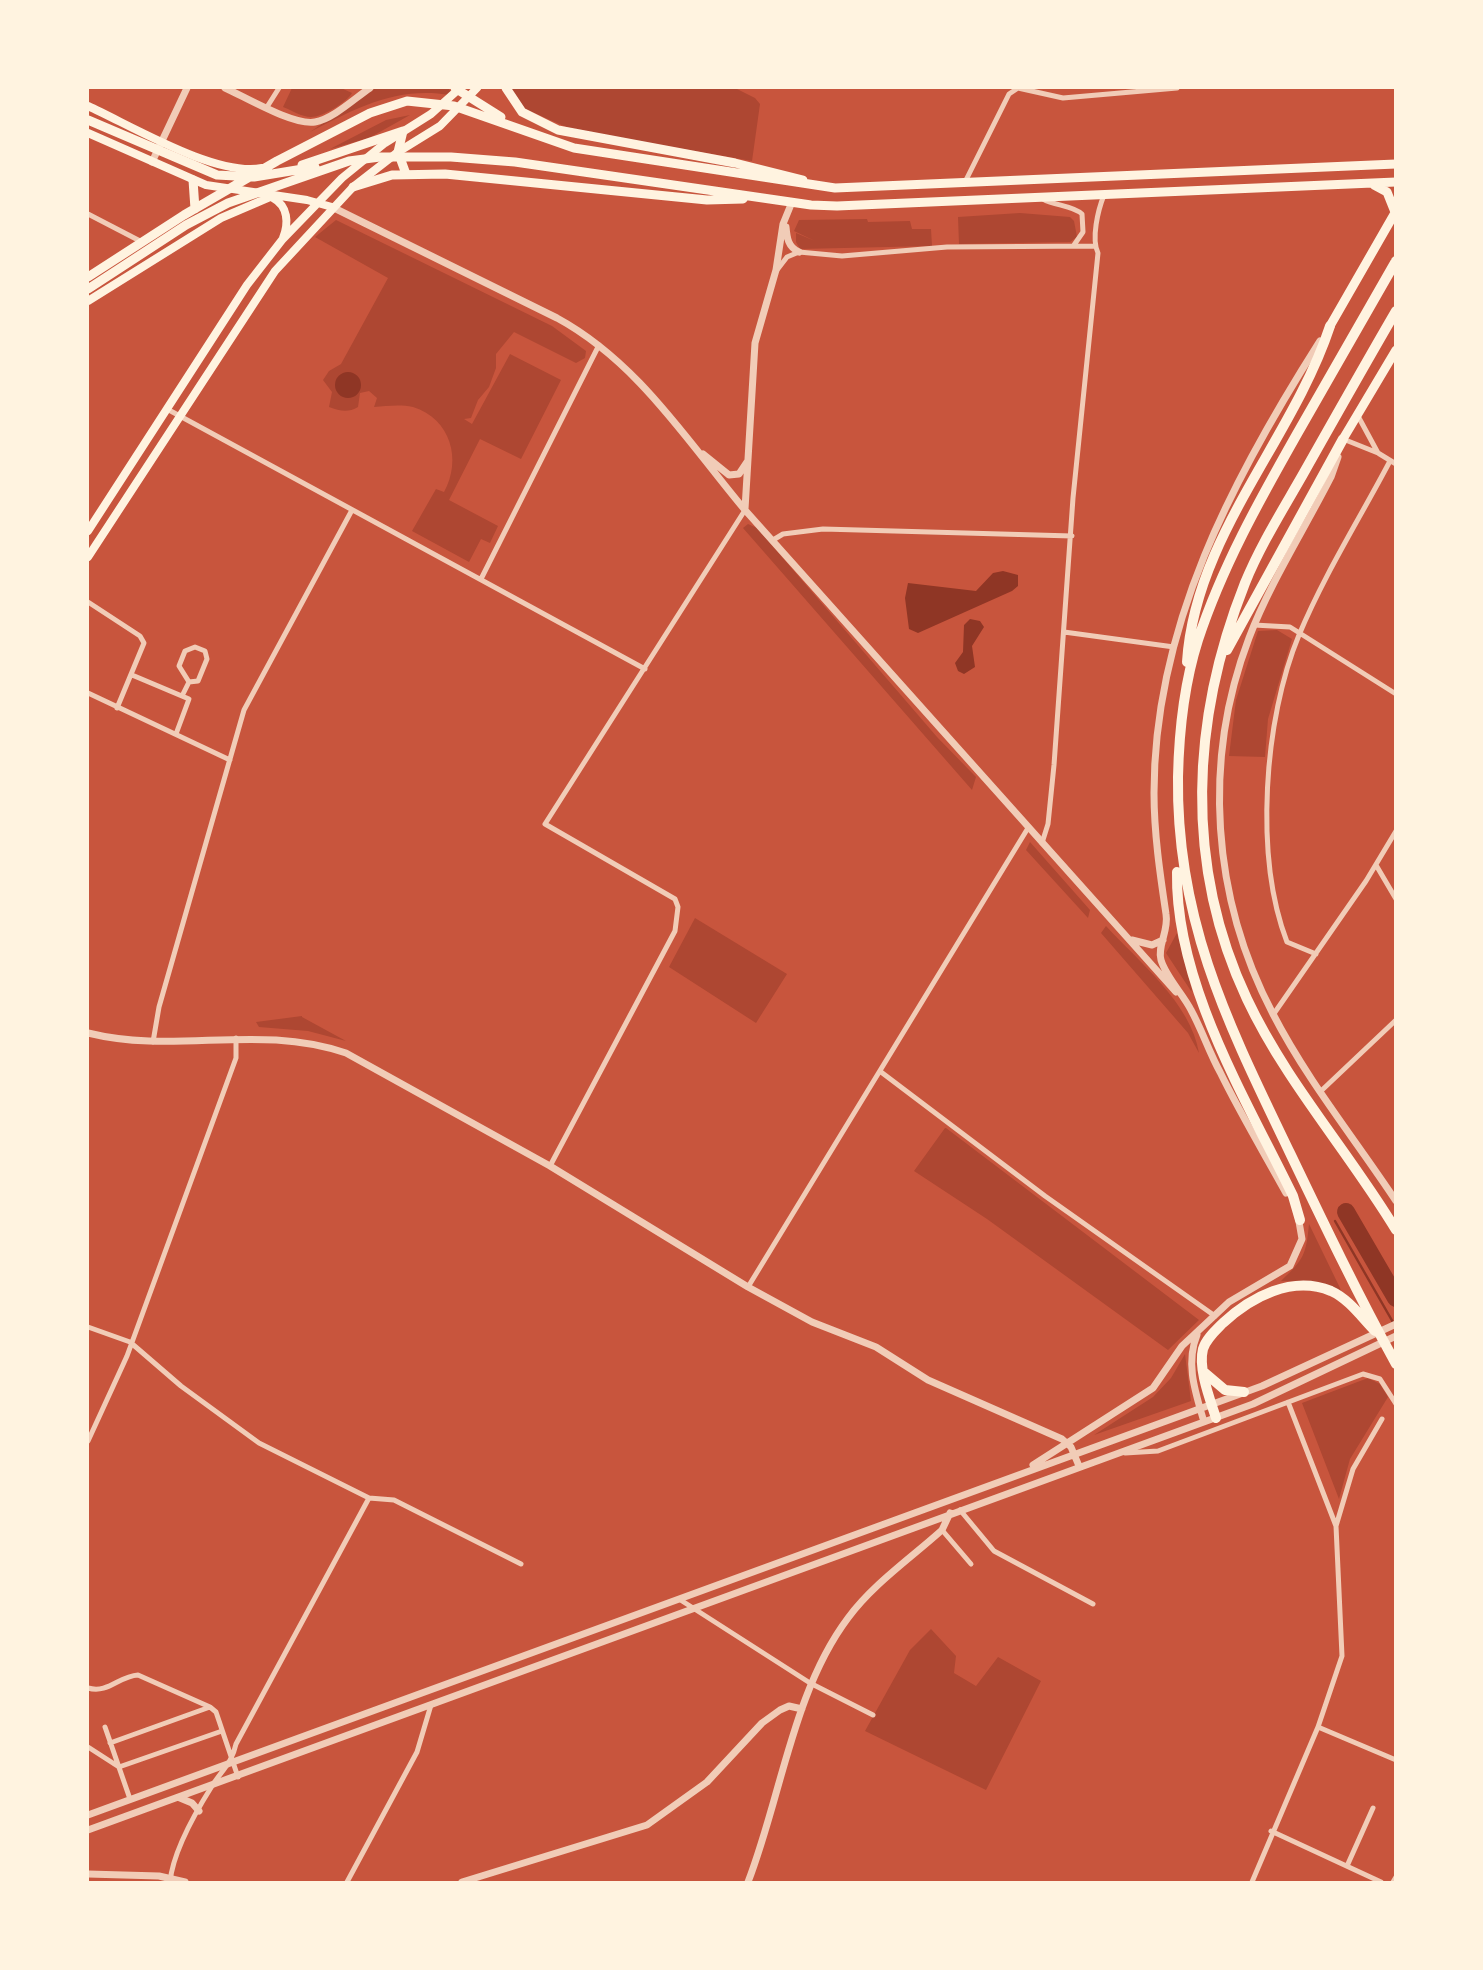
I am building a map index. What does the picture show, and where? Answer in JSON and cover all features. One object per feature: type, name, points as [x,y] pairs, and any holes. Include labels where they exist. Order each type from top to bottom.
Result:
[{"type":"highway","points":[[1185,695],[1197,643],[1223,572],[1395,261]]},
{"type":"highway","points":[[1395,311],[1255,561],[1214,674],[1205,723],[1204,842],[1211,890],[1230,957],[1270,1041],[1395,1230]]},
{"type":"highway","points":[[1300,1220],[1293,1196],[1199,991],[1178,909],[1178,757],[1187,651],[1194,613],[1211,564],[1230,520],[1317,363],[1330,326]]},
{"type":"highway","points":[[1214,674],[1343,439]]},
{"type":"highway","points":[[1179,845],[1186,894],[1225,1016],[1395,1364]]},
{"type":"highway","points":[[1216,1418],[1205,1405],[1203,1348],[1218,1328],[1247,1303],[1287,1287],[1310,1286],[1334,1293],[1382,1338]]},
{"type":"highway","points":[[1204,1373],[1225,1390],[1244,1392]]},
{"type":"main road","points":[[88,531],[247,285],[282,240],[317,202],[362,161],[431,114],[457,88],[524,130]]},
{"type":"main road","points":[[88,557],[275,271],[353,187],[398,152],[440,125],[477,88]]},
{"type":"main road","points":[[506,88],[522,112],[558,130],[735,163],[835,188]]},
{"type":"main road","points":[[88,277],[195,209],[273,164],[370,113],[407,101],[454,106],[561,144],[594,151],[835,188],[1395,164]]},
{"type":"main road","points":[[88,106],[227,167],[273,164]]},
{"type":"main road","points":[[88,120],[188,165],[223,176],[260,177],[391,156],[451,157],[837,206],[1395,182]]},
{"type":"main road","points":[[403,131],[398,152],[406,174]]},
{"type":"main road","points":[[229,190],[403,131]]},
{"type":"main road","points":[[88,133],[193,180],[229,190],[317,202],[332,207]]},
{"type":"main road","points":[[88,289],[186,225],[228,203],[349,162]]},
{"type":"main road","points":[[353,187],[406,174],[512,179],[707,200],[766,198]]},
{"type":"main road","points":[[193,180],[195,209]]},
{"type":"main road","points":[[1330,326],[1395,211],[1382,187],[1365,184]]},
{"type":"main road","points":[[271,196],[281,203],[285,211],[287,223],[282,240]]},
{"type":"main road","points":[[88,301],[221,218],[271,196]]},
{"type":"main road","points":[[1343,439],[1395,351]]},
{"type":"street","points":[[152,162],[187,88]]},
{"type":"street","points":[[225,88],[267,107],[312,122],[323,119],[367,90]]},
{"type":"street","points":[[267,107],[279,88]]},
{"type":"street","points":[[356,88],[367,90]]},
{"type":"street","points":[[964,184],[1009,94],[1018,88],[1063,98],[1177,88]]},
{"type":"street","points":[[1042,843],[1050,800],[1077,451],[1098,253],[1094,246],[1099,206],[1104,195]]},
{"type":"street","points":[[1040,197],[1055,206],[1076,209],[1082,214],[1083,231],[1074,245]]},
{"type":"street","points":[[550,1166],[677,927],[678,907],[675,899],[545,824],[745,510],[755,343],[776,270],[785,216],[792,202]]},
{"type":"street","points":[[332,207],[541,309],[598,345],[647,389],[745,510],[1191,1010]]},
{"type":"street","points":[[88,214],[142,242]]},
{"type":"street","points":[[785,216],[788,242],[792,249],[842,256],[947,247],[1094,246]]},
{"type":"street","points":[[776,270],[787,257],[799,251]]},
{"type":"street","points":[[1019,1474],[1153,1388],[1177,1353],[1214,1316],[1237,1296],[1290,1266],[1301,1244],[1300,1220],[1220,1073],[1191,1010],[1161,962],[1168,925],[1156,827],[1154,769],[1163,697],[1174,647],[1198,568],[1220,515],[1268,427],[1330,326]]},
{"type":"street","points":[[481,579],[598,345]]},
{"type":"street","points":[[167,409],[645,669]]},
{"type":"street","points":[[1357,415],[1378,453]]},
{"type":"street","points":[[1316,954],[1293,947],[1285,939],[1273,877],[1267,822],[1274,722],[1300,632],[1393,463],[1378,453],[1343,439],[1331,477],[1254,625],[1237,671],[1225,722],[1219,810],[1232,907],[1250,963],[1273,1015],[1395,1201]]},
{"type":"street","points":[[700,452],[729,475],[739,474],[748,461]]},
{"type":"street","points":[[153,1044],[159,1007],[244,710],[352,510]]},
{"type":"street","points":[[774,540],[783,534],[824,529],[1072,536]]},
{"type":"street","points":[[88,602],[140,636],[144,643],[117,708]]},
{"type":"street","points":[[1254,625],[1284,625],[1300,632],[1395,694]]},
{"type":"street","points":[[1064,632],[1174,647]]},
{"type":"street","points":[[195,647],[205,651],[207,659],[198,681],[189,682],[179,666],[185,651],[195,647]]},
{"type":"street","points":[[132,675],[189,699],[176,734]]},
{"type":"street","points":[[183,696],[189,682]]},
{"type":"street","points":[[88,693],[230,760]]},
{"type":"street","points":[[748,1287],[1028,828]]},
{"type":"street","points":[[1273,1015],[1376,865],[1395,831]]},
{"type":"street","points":[[1376,865],[1395,899]]},
{"type":"street","points":[[1129,938],[1152,946],[1164,940]]},
{"type":"street","points":[[1321,1091],[1395,1020]]},
{"type":"street","points":[[88,1033],[153,1044],[236,1037],[294,1040],[346,1053],[550,1166],[748,1287],[812,1322],[876,1347],[928,1380],[1067,1443],[1079,1466]]},
{"type":"street","points":[[88,1441],[127,1356],[236,1058],[236,1037]]},
{"type":"street","points":[[881,1072],[1045,1196],[1214,1316]]},
{"type":"street","points":[[88,1815],[945,1502],[1074,1452],[1262,1386],[1395,1324]]},
{"type":"street","points":[[88,1326],[130,1342],[181,1386],[254,1440],[369,1498],[394,1500],[521,1564]]},
{"type":"street","points":[[1197,1335],[1192,1363],[1205,1405],[1204,1422]]},
{"type":"street","points":[[88,1830],[1216,1418],[1268,1398],[1395,1336]]},
{"type":"street","points":[[1119,1452],[1158,1451],[1363,1374],[1380,1379],[1395,1404]]},
{"type":"street","points":[[1252,1882],[1271,1831],[1318,1727],[1342,1656],[1336,1526],[1288,1402]]},
{"type":"street","points":[[1336,1526],[1353,1469],[1382,1419]]},
{"type":"street","points":[[170,1880],[175,1858],[212,1786],[232,1761],[236,1744],[369,1498]]},
{"type":"street","points":[[748,1882],[766,1833],[810,1683],[848,1617],[942,1530],[950,1513],[945,1502]]},
{"type":"street","points":[[960,1510],[994,1551],[1093,1604]]},
{"type":"street","points":[[942,1530],[971,1564]]},
{"type":"street","points":[[679,1599],[810,1683],[873,1715]]},
{"type":"street","points":[[88,1688],[99,1690],[126,1677],[138,1675],[210,1707],[216,1712],[238,1777]]},
{"type":"street","points":[[347,1882],[417,1752],[431,1705]]},
{"type":"street","points":[[462,1882],[647,1825],[707,1782],[771,1716],[789,1706],[802,1709]]},
{"type":"street","points":[[110,1743],[210,1707]]},
{"type":"street","points":[[105,1727],[130,1799]]},
{"type":"street","points":[[1318,1727],[1395,1760]]},
{"type":"street","points":[[119,1767],[222,1731]]},
{"type":"street","points":[[88,1747],[119,1767]]},
{"type":"street","points":[[179,1798],[192,1803],[199,1811]]},
{"type":"street","points":[[1347,1866],[1373,1808]]},
{"type":"street","points":[[1271,1831],[1381,1882]]},
{"type":"street","points":[[88,1874],[185,1882]]},
{"type":"street","points":[[1393,1882],[1395,1877]]},
{"type":"shaded area","points":[[292,88],[341,88],[352,93],[333,109],[311,117],[283,107]]},
{"type":"shaded area","points":[[375,88],[448,88],[451,92],[450,95],[412,94],[377,101],[310,132]]},
{"type":"shaded area","points":[[511,88],[735,88],[755,98],[760,104],[752,161],[573,130],[523,108]]},
{"type":"shaded area","points":[[410,115],[369,138],[330,149],[386,120]]},
{"type":"shaded area","points":[[1020,213],[1070,217],[1074,221],[1077,237],[1070,242],[959,244],[958,217]]},
{"type":"shaded area","points":[[867,219],[868,222],[910,221],[912,229],[931,229],[932,246],[800,249],[796,242],[796,233],[815,241],[794,231],[799,220]]},
{"type":"shaded area","points":[[336,220],[552,326],[586,351],[585,358],[576,363],[514,332],[496,354],[496,368],[489,387],[478,400],[471,418],[464,419],[472,424],[510,354],[561,380],[521,459],[480,439],[449,500],[498,526],[490,543],[481,539],[469,562],[412,531],[436,489],[444,492],[452,467],[450,442],[436,421],[413,407],[374,407],[377,398],[369,391],[360,393],[358,407],[354,409],[344,411],[329,407],[332,392],[323,380],[329,371],[341,364],[388,278],[315,237]]},
{"type":"shaded area","points":[[348,372],[357,376],[361,385],[357,394],[348,398],[339,394],[335,385],[339,376]]},
{"type":"shaded area","points":[[748,524],[757,528],[937,737],[976,777],[972,790],[743,528]]},
{"type":"shaded area","points":[[1003,571],[1018,575],[1018,586],[1012,591],[918,633],[909,629],[905,598],[908,583],[976,591],[993,573]]},
{"type":"shaded area","points":[[970,619],[980,621],[984,627],[972,646],[975,667],[964,674],[958,671],[955,663],[963,652],[964,625]]},
{"type":"shaded area","points":[[1277,630],[1292,639],[1268,719],[1265,757],[1229,756],[1236,700],[1258,631]]},
{"type":"shaded area","points":[[1030,842],[1090,910],[1088,918],[1026,850]]},
{"type":"shaded area","points":[[695,918],[787,974],[756,1023],[669,967]]},
{"type":"shaded area","points":[[1106,926],[1174,1000],[1186,1017],[1199,1053],[1188,1033],[1101,933]]},
{"type":"shaded area","points":[[1177,933],[1192,990],[1191,991],[1166,953]]},
{"type":"shaded area","points":[[302,1016],[346,1041],[308,1031],[259,1027],[256,1022]]},
{"type":"shaded area","points":[[945,1128],[1199,1320],[1168,1350],[987,1219],[914,1171]]},
{"type":"shaded area","points":[[1309,1224],[1341,1291],[1311,1282],[1281,1281],[1302,1256],[1307,1243]]},
{"type":"shaded area","points":[[1185,1354],[1191,1401],[1094,1435],[1153,1397],[1171,1378]]},
{"type":"shaded area","points":[[1368,1378],[1380,1384],[1388,1397],[1350,1459],[1339,1499],[1302,1403]]},
{"type":"shaded area","points":[[931,1629],[956,1656],[954,1673],[976,1686],[998,1657],[1041,1681],[986,1790],[865,1731],[910,1650]]},
{"type":"waterway","points":[[1346,1212],[1396,1298]]},
{"type":"waterway","points":[[1335,1221],[1394,1324]]}]
